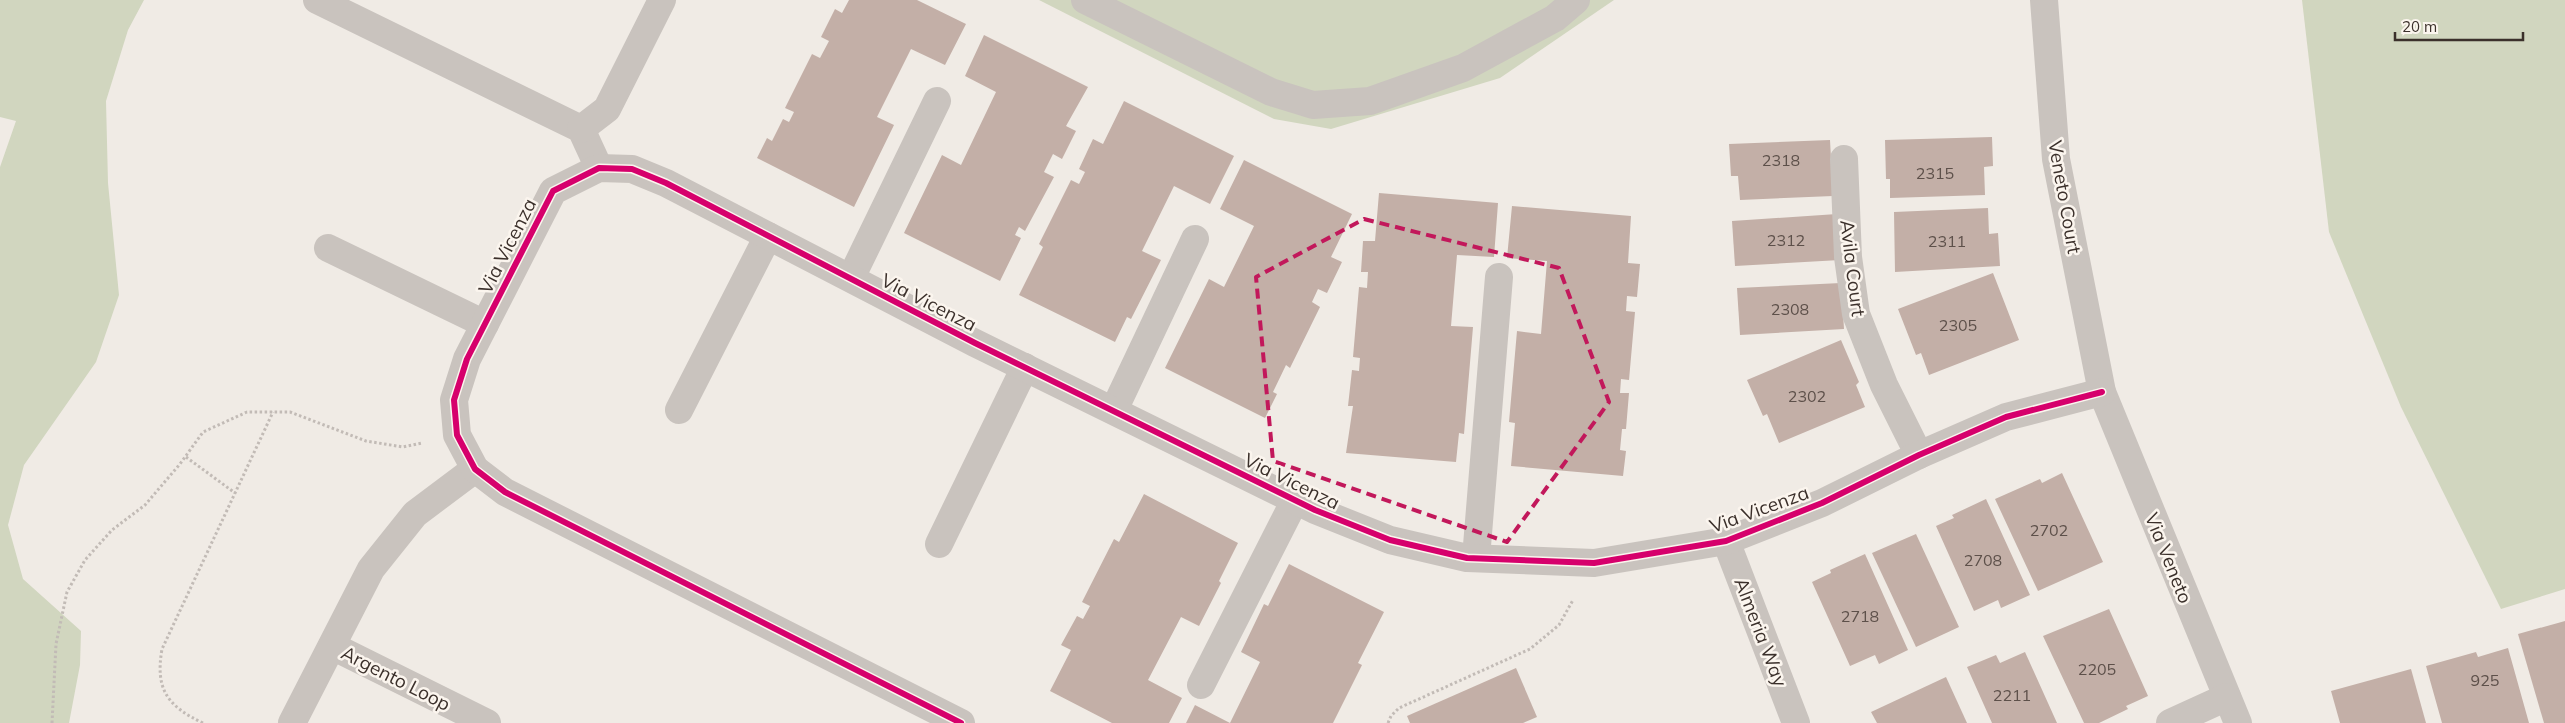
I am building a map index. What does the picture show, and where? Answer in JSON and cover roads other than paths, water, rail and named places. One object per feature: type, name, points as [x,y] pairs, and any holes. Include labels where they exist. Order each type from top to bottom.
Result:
[{"type":"street","points":[[581,130],[607,110],[662,0]]},
{"type":"street","points":[[1085,0],[1271,92],[1313,105],[1370,101],[1463,68],[1555,18],[1576,0]]},
{"type":"street","name":"Veneto Court","points":[[2044,0],[2056,159],[2102,392]]},
{"type":"street","points":[[327,2],[581,130],[599,168]]},
{"type":"street","points":[[851,278],[937,101]]},
{"type":"street","name":"Avila Court","points":[[1844,159],[1848,257],[1856,314],[1884,385],[1919,455]]},
{"type":"street","name":"Via Vicenza","points":[[961,723],[505,492],[476,469],[457,435],[454,400],[467,359],[553,191],[599,168],[632,169],[666,183],[1026,367],[1295,500],[1390,540],[1476,558],[1594,562],[1726,541],[1822,503],[1919,455],[2006,417],[2102,392]]},
{"type":"street","points":[[679,410],[768,236]]},
{"type":"street","points":[[1114,410],[1195,239]]},
{"type":"street","points":[[328,248],[485,324]]},
{"type":"street","points":[[1476,558],[1499,276]]},
{"type":"street","points":[[939,544],[1026,367]]},
{"type":"street","name":"Via Veneto","points":[[2102,392],[2238,723]]},
{"type":"street","name":"Argento Loop","points":[[292,723],[370,569],[415,514],[476,469]]},
{"type":"street","points":[[1201,686],[1295,500]]},
{"type":"street","name":"Almeria Way","points":[[1726,541],[1796,723]]},
{"type":"street","name":"Argento Loop","points":[[332,646],[487,723]]},
{"type":"street","points":[[2170,723],[2226,697]]}]
